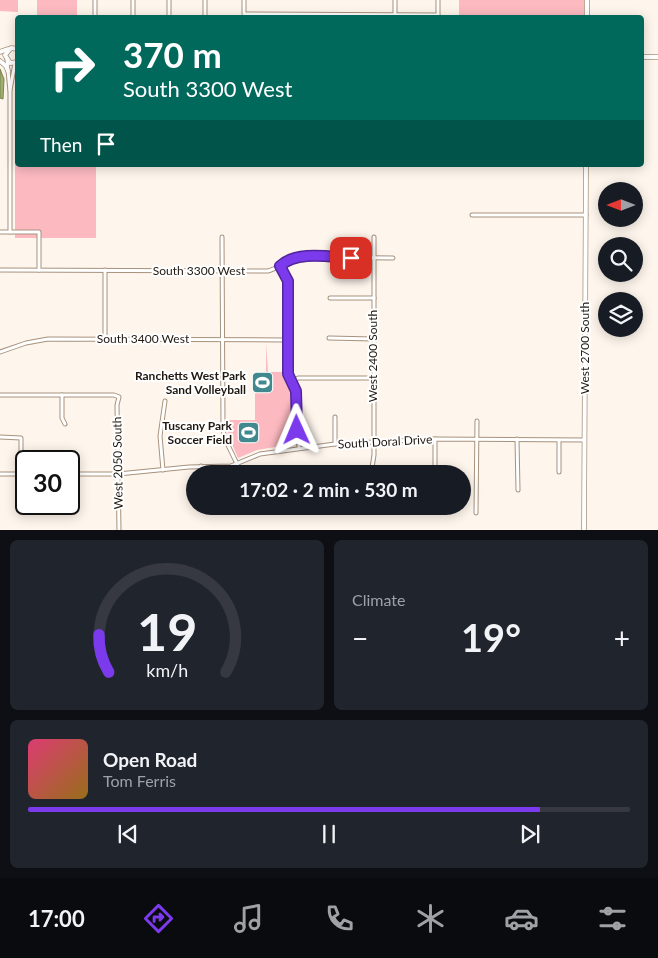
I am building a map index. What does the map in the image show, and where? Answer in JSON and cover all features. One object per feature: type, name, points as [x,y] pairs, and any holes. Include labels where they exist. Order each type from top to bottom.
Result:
[{"type":"street","points":[[95,0],[95,15]]},
{"type":"street","points":[[133,0],[133,15]]},
{"type":"street","points":[[169,0],[169,15]]},
{"type":"street","points":[[205,0],[205,15]]},
{"type":"street","points":[[244,0],[244,14],[270,15]]},
{"type":"street","points":[[395,0],[395,15]]},
{"type":"street","points":[[438,0],[438,15]]},
{"type":"street","points":[[586,0],[586,15]]},
{"type":"street","points":[[8,49],[6,60],[10,91],[10,232]]},
{"type":"street","points":[[0,52],[15,49]]},
{"type":"street","points":[[0,57],[15,63]]},
{"type":"street","points":[[644,57],[658,57]]},
{"type":"street","points":[[0,61],[8,71]]},
{"type":"street","points":[[10,91],[15,68]]},
{"type":"street","name":"West 2700 South","points":[[584,530],[586,167]]},
{"type":"street","points":[[472,214],[586,216]]},
{"type":"street","points":[[0,232],[39,232],[39,270]]},
{"type":"street","points":[[222,237],[223,425],[224,436],[237,464]]},
{"type":"street","name":"West 2400 South","points":[[372,465],[374,378],[374,237]]},
{"type":"street","name":"South 3300 West","points":[[0,270],[268,271],[280,266],[285,261],[297,257],[393,258]]},
{"type":"street","points":[[280,266],[288,281],[288,374],[296,391],[298,448]]},
{"type":"street","points":[[105,270],[105,339]]},
{"type":"street","points":[[330,298],[374,298]]},
{"type":"street","points":[[329,338],[374,338]]},
{"type":"street","name":"South 3400 West","points":[[0,352],[36,340],[288,340]]},
{"type":"street","points":[[292,382],[298,378],[374,378]]},
{"type":"street","points":[[0,395],[62,395],[62,418],[65,424]]},
{"type":"street","name":"West 2050 South","points":[[62,395],[114,395],[119,397],[118,530]]},
{"type":"street","points":[[163,470],[160,436],[165,401]]},
{"type":"street","points":[[335,417],[336,444]]},
{"type":"street","points":[[476,513],[477,422]]},
{"type":"street","points":[[0,437],[21,438],[21,450]]},
{"type":"street","points":[[435,439],[435,465]]},
{"type":"street","name":"South Doral Drive","points":[[219,465],[237,464],[260,454],[336,444],[435,439],[584,440]]},
{"type":"street","points":[[517,439],[518,490]]},
{"type":"street","points":[[559,440],[559,472]]},
{"type":"street","name":"South Doral Drive","points":[[80,474],[118,474],[186,468]]},
{"type":"street","points":[[0,474],[15,474]]},
{"type":"shaded area","points":[[0,0],[18,0],[18,12],[0,11]]},
{"type":"shaded area","points":[[37,0],[77,0],[77,15],[37,15]]},
{"type":"shaded area","points":[[459,0],[584,0],[584,15],[459,15]]},
{"type":"shaded area","points":[[0,69],[4,79],[3,99],[0,98]]},
{"type":"shaded area","points":[[15,167],[96,167],[96,238],[15,238]]},
{"type":"shaded area","points":[[266,343],[268,372],[284,372],[293,395],[294,444],[257,450],[238,458],[228,435],[226,420],[255,420],[255,375],[266,375]]},
{"type":"place","name":"Ranchetts West Park Sand Volleyball","points":[[262,383]]},
{"type":"place","name":"Tuscany Park Soccer Field","points":[[248,433]]},
{"type":"route","points":[[297,430],[296,391],[288,374],[288,281],[286,274],[280,266],[290,258],[297,257],[351,258]]}]
